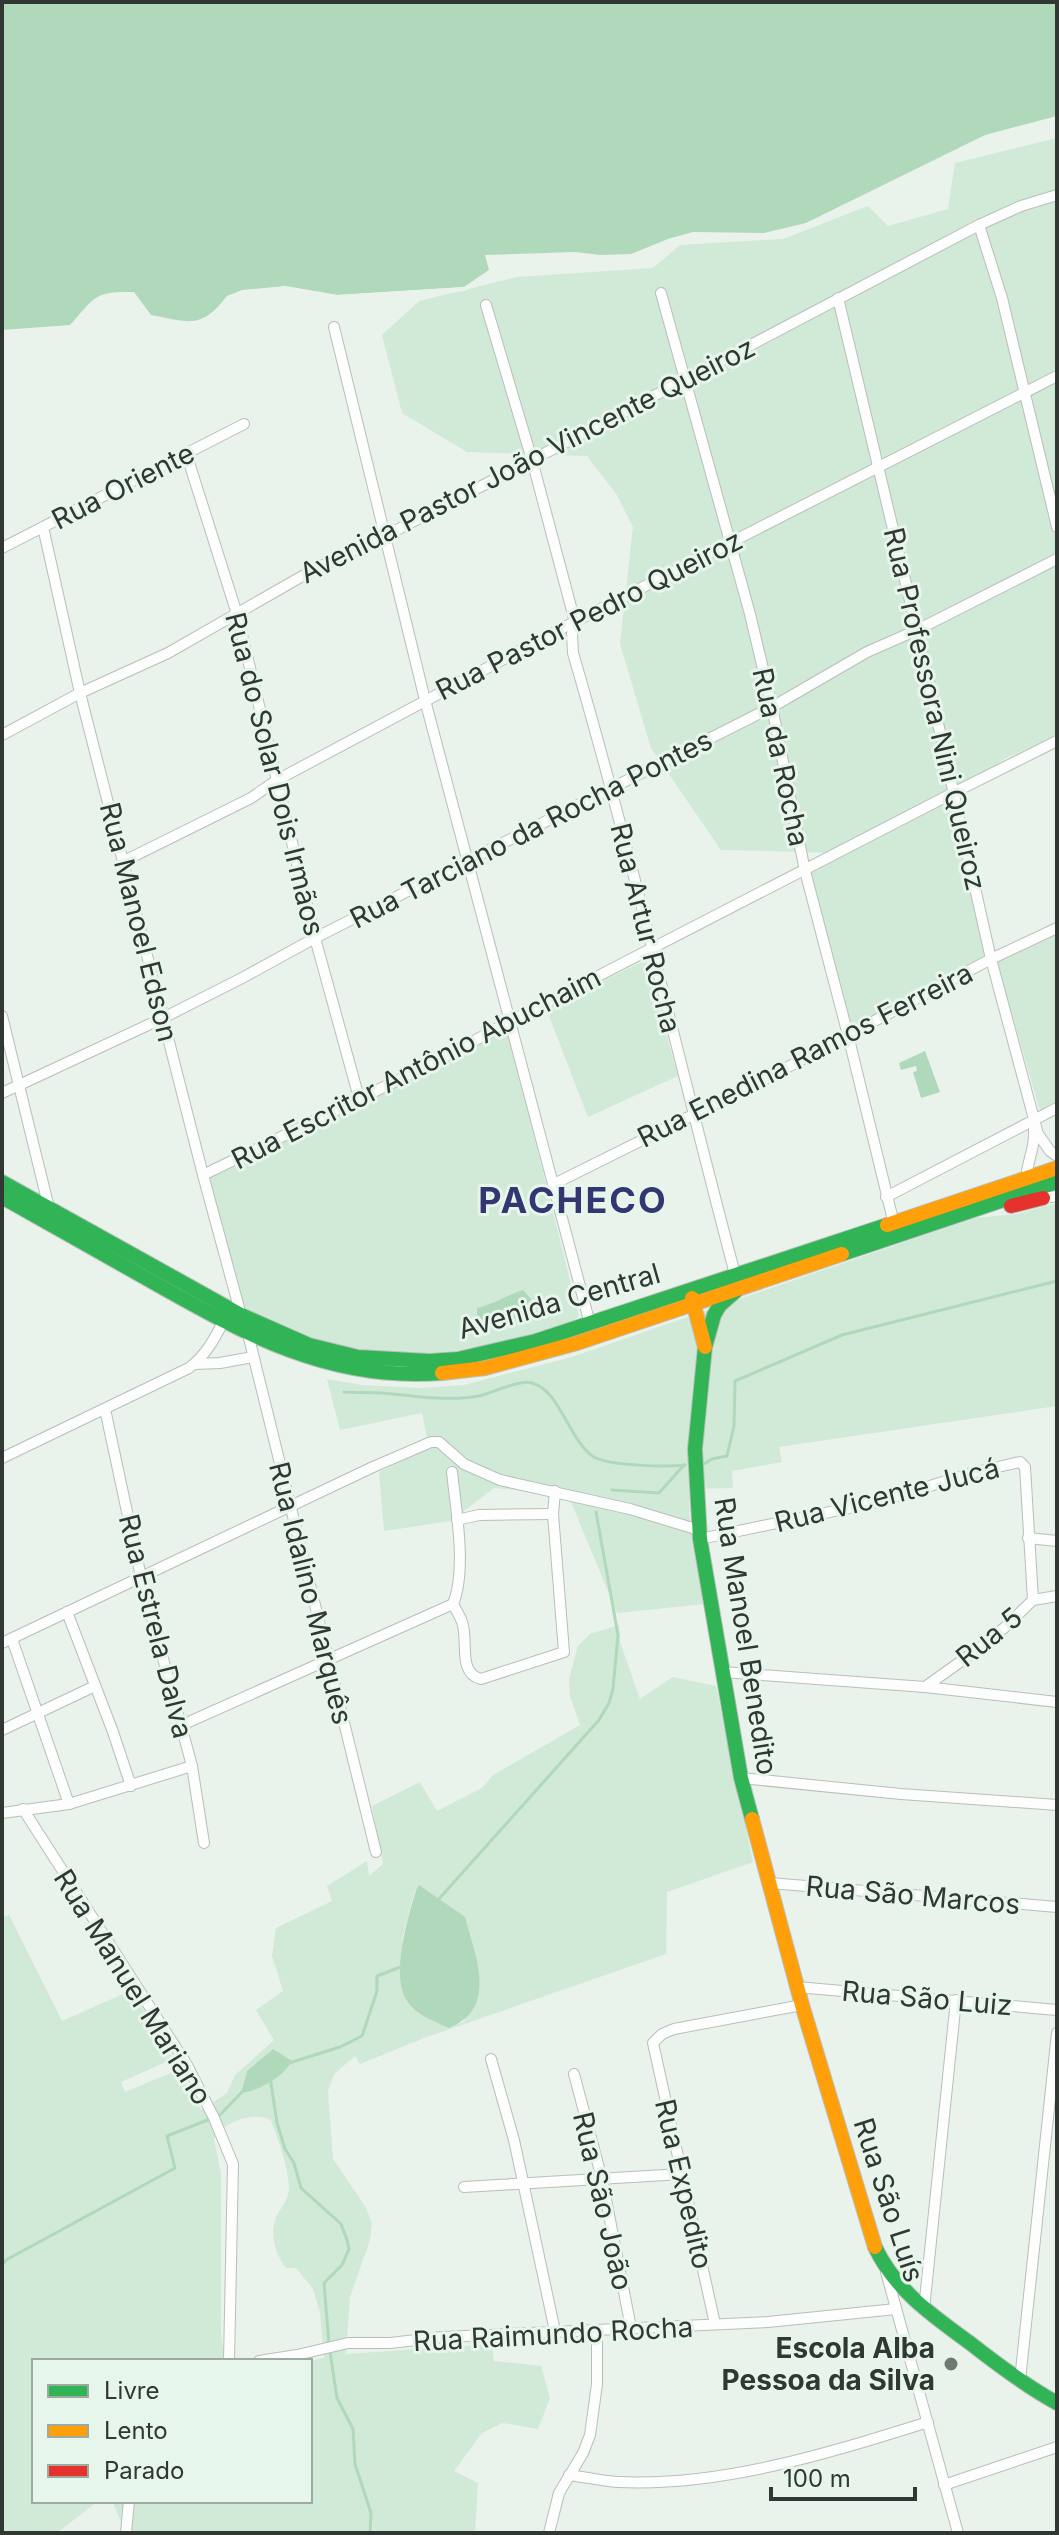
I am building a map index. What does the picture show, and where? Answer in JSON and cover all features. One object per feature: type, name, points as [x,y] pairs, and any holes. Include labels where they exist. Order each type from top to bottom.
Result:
[{"type":"main road","name":"Avenida Central","points":[[2,1197],[223,1322],[291,1353],[339,1367],[377,1373],[438,1374],[485,1368],[539,1355],[694,1305],[971,1212],[1037,1185],[1057,1168]]},
{"type":"main road","name":"Avenida Central","points":[[2,1182],[241,1315],[309,1345],[358,1357],[407,1361],[458,1359],[536,1341],[1008,1185],[1057,1182]]},
{"type":"main road","name":"Rua Manoel Benedito","points":[[690,1289],[705,1347]]},
{"type":"main road","name":"Rua Manoel Benedito","points":[[737,1290],[714,1315],[705,1347],[695,1449],[700,1534],[722,1672],[741,1778],[770,1883]]},
{"type":"main road","points":[[677,1310],[691,1317],[700,1330]]},
{"type":"main road","name":"Rua São Luís","points":[[770,1883],[802,2005],[871,2239],[885,2266]]},
{"type":"main road","points":[[885,2266],[924,2309],[1020,2380],[1057,2403]]},
{"type":"street","name":"Avenida Pastor João Vincente Queiroz","points":[[2,735],[80,693],[168,653],[313,570],[532,460],[979,225],[1021,206],[1057,195]]},
{"type":"street","points":[[979,225],[1002,298],[1057,527]]},
{"type":"street","name":"Rua da Rocha","points":[[661,293],[750,614],[805,871],[894,1224]]},
{"type":"street","name":"Rua Professora Nini Queiroz","points":[[838,298],[991,959],[1034,1120]]},
{"type":"street","name":"Rua Artur Rocha","points":[[486,305],[575,622],[573,653],[612,788],[692,1114],[735,1274]]},
{"type":"street","points":[[334,327],[425,700],[590,1324]]},
{"type":"street","name":"Rua Pastor Pedro Queiroz","points":[[124,861],[251,798],[277,780],[575,622],[1057,376]]},
{"type":"street","name":"Rua Oriente","points":[[2,548],[244,424]]},
{"type":"street","name":"Rua do Solar Dois Irmãos","points":[[186,453],[237,614],[315,938],[359,1098]]},
{"type":"street","name":"Rua Manoel Edson","points":[[43,527],[80,693],[241,1315]]},
{"type":"street","name":"Rua Tarciano da Rocha Pontes","points":[[2,1093],[163,1018],[772,707],[867,652],[1057,559]]},
{"type":"street","name":"Rua Escritor Antônio Abuchaim","points":[[203,1175],[433,1063],[1057,741]]},
{"type":"street","name":"Rua Enedina Ramos Ferreira","points":[[554,1184],[1057,928]]},
{"type":"street","points":[[2,1016],[49,1209]]},
{"type":"street","points":[[886,1197],[1057,1108]]},
{"type":"street","points":[[1034,1120],[1040,1138],[1057,1156]]},
{"type":"street","points":[[1034,1120],[1037,1185]]},
{"type":"street","points":[[1037,1185],[1039,1156],[1057,1156]]},
{"type":"street","points":[[2,1458],[195,1364],[212,1344],[223,1322]]},
{"type":"street","name":"Rua Idalino Marquês","points":[[248,1334],[376,1852]]},
{"type":"street","points":[[195,1364],[253,1357]]},
{"type":"street","name":"Rua Estrela Dalva","points":[[105,1409],[141,1577],[192,1766],[204,1843]]},
{"type":"street","points":[[69,1804],[38,1714],[7,1641],[411,1450],[439,1442],[464,1464],[500,1480],[630,1509],[700,1534]]},
{"type":"street","name":"Rua Vicente Jucá","points":[[700,1534],[878,1502],[972,1473],[1020,1462],[1025,1467],[1028,1538]]},
{"type":"street","points":[[182,1725],[453,1604],[461,1562],[452,1472]]},
{"type":"street","points":[[453,1604],[463,1623],[467,1670],[472,1677],[481,1679],[564,1652],[553,1514],[555,1491]]},
{"type":"street","points":[[457,1520],[479,1515],[553,1514]]},
{"type":"street","points":[[1033,1600],[1028,1538],[1057,1541]]},
{"type":"street","name":"Rua 5","points":[[925,1687],[1004,1628],[1033,1600],[1057,1596]]},
{"type":"street","points":[[67,1612],[131,1786]]},
{"type":"street","points":[[722,1672],[925,1687],[1057,1702]]},
{"type":"street","points":[[2,1730],[95,1686]]},
{"type":"street","points":[[2,1813],[69,1804],[192,1766]]},
{"type":"street","points":[[741,1778],[1057,1805]]},
{"type":"street","name":"Rua Manuel Mariano","points":[[23,1809],[187,2065],[233,2164],[229,2359]]},
{"type":"street","name":"Rua São Marcos","points":[[770,1883],[1057,1907]]},
{"type":"street","name":"Rua São Luiz","points":[[797,1987],[1057,2010]]},
{"type":"street","points":[[924,2309],[956,2000]]},
{"type":"street","name":"Rua São Luiz","points":[[653,2043],[662,2034],[674,2029],[802,2005]]},
{"type":"street","points":[[1020,2380],[1052,2112],[1057,2033]]},
{"type":"street","name":"Rua Expedito","points":[[653,2043],[715,2324]]},
{"type":"street","points":[[491,2059],[514,2140],[555,2331]]},
{"type":"street","name":"Rua São João","points":[[574,2074],[602,2179],[631,2328]]},
{"type":"street","points":[[464,2187],[682,2174]]},
{"type":"street","name":"Rua São Luís","points":[[885,2266],[958,2533]]},
{"type":"street","name":"Rua Raimundo Rocha","points":[[272,2359],[348,2343],[811,2319],[896,2309]]},
{"type":"street","points":[[549,2533],[559,2493],[583,2453],[594,2419],[597,2330]]},
{"type":"street","points":[[569,2475],[648,2482],[770,2467],[836,2451],[928,2422]]},
{"type":"street","points":[[944,2485],[1057,2447]]},
{"type":"street","points":[[126,2533],[129,2503]]},
{"type":"shaded area","points":[[2,2],[1057,2],[1057,116],[985,135],[806,223],[764,233],[693,232],[631,254],[485,255],[489,270],[465,287],[337,295],[285,286],[227,296],[210,314],[194,321],[151,315],[134,292],[111,293],[96,298],[70,325],[2,330]]},
{"type":"shaded area","points":[[1057,138],[1057,736],[1004,759],[952,805],[986,957],[852,1027],[809,872],[836,853],[721,850],[651,748],[620,644],[633,527],[617,495],[587,456],[467,452],[402,413],[382,335],[419,301],[517,277],[653,268],[680,245],[783,239],[868,206],[888,226],[948,209],[955,163]]},
{"type":"shaded area","points":[[1057,935],[1057,1102],[1040,1111],[997,963]]},
{"type":"shaded area","points":[[646,960],[678,1076],[588,1117],[546,1008]]},
{"type":"shaded area","points":[[506,1024],[579,1316],[571,1323],[492,1344],[416,1353],[323,1344],[244,1310],[208,1176]]},
{"type":"shaded area","points":[[925,1051],[940,1092],[921,1098],[913,1072],[917,1071],[916,1066],[901,1070],[899,1063]]},
{"type":"shaded area","points":[[1057,1203],[1057,1406],[779,1447],[782,1462],[732,1471],[733,1488],[690,1489],[689,1514],[705,1604],[617,1613],[566,1490],[549,1493],[494,1488],[451,1521],[384,1531],[379,1472],[429,1448],[422,1413],[340,1430],[327,1379],[362,1385],[421,1388],[464,1385],[572,1357],[974,1218],[1018,1214]]},
{"type":"shaded area","points":[[523,1290],[535,1304],[531,1319],[523,1321],[512,1317],[484,1323],[477,1319],[477,1308]]},
{"type":"shaded area","points":[[619,1625],[620,1642],[640,1699],[673,1677],[716,1686],[753,1862],[667,1892],[666,1954],[424,2038],[360,2064],[355,2056],[334,2074],[328,2091],[333,2159],[365,2206],[372,2223],[370,2240],[350,2297],[346,2354],[492,2344],[494,2361],[541,2366],[550,2398],[538,2429],[503,2423],[482,2433],[454,2471],[478,2483],[475,2533],[126,2533],[113,2503],[312,2503],[312,2360],[324,2358],[320,2313],[313,2289],[296,2268],[286,2268],[277,2252],[274,2227],[287,2197],[288,2178],[271,2120],[255,2117],[231,2123],[214,2139],[221,2174],[221,2334],[225,2359],[32,2359],[32,2503],[95,2503],[57,2533],[2,2533],[2,1917],[9,1915],[62,2021],[132,1990],[173,2059],[121,2082],[125,2092],[178,2070],[201,2110],[227,2093],[235,2075],[274,2040],[256,2010],[283,1991],[272,1956],[276,1928],[332,1901],[327,1886],[367,1861],[369,1876],[383,1864],[372,1806],[420,1782],[437,1811],[482,1788],[493,1775],[580,1725],[570,1696],[569,1679],[578,1646],[590,1634]],"holes":[[[420,1886],[465,2021],[449,2028],[402,1940],[415,1890]],[[273,2049],[292,2062],[248,2092],[241,2093],[247,2071]]]},
{"type":"shaded area","points":[[419,1885],[465,1917],[478,1964],[479,1994],[474,2008],[449,2028],[415,2010],[402,1990],[402,1946]]},
{"type":"shaded area","points":[[273,2049],[292,2061],[288,2067],[270,2082],[241,2093],[247,2071]]},
{"type":"pier","points":[[489,270],[485,278],[465,291],[337,299],[285,290],[243,294],[230,299],[214,319],[205,322],[203,318],[212,315],[227,296],[242,290],[285,286],[337,295],[464,287]]},
{"type":"waterway","points":[[702,1465],[727,1456],[734,1426],[735,1381],[842,1335],[1057,1281]]},
{"type":"waterway","points":[[344,1392],[458,1398],[532,1383],[550,1395],[585,1450],[594,1457],[625,1464],[685,1465]]},
{"type":"waterway","points":[[612,1490],[659,1493],[684,1465]]},
{"type":"waterway","points":[[438,1900],[599,1720],[609,1703],[618,1635],[596,1512]]},
{"type":"waterway","points":[[289,2063],[340,2047],[362,2036],[377,1991],[377,1976],[403,1966]]},
{"type":"waterway","points":[[270,2077],[277,2123],[301,2188],[341,2224],[349,2249],[342,2265],[324,2283],[329,2344]]},
{"type":"waterway","points":[[2,2265],[6,2260],[175,2168],[167,2136],[220,2115],[242,2092]]},
{"type":"waterway","points":[[330,2352],[337,2398],[353,2429],[355,2464],[371,2513],[370,2533]]},
{"type":"traffic: fast","points":[[2,1182],[241,1315],[309,1345],[358,1357],[429,1361],[458,1359],[536,1341],[887,1225]]},
{"type":"traffic: fast","points":[[842,1254],[1057,1182]]},
{"type":"traffic: fast","points":[[2,1197],[186,1301],[255,1336],[325,1362],[362,1370],[401,1374],[442,1373]]},
{"type":"traffic: fast","points":[[737,1290],[714,1315],[705,1347],[695,1449],[700,1539],[741,1778],[752,1819]]},
{"type":"traffic: fast","points":[[875,2247],[893,2276],[929,2312],[1012,2375],[1057,2403]]},
{"type":"traffic: slow","points":[[887,1225],[1057,1168]]},
{"type":"traffic: slow","points":[[442,1373],[485,1368],[577,1343],[842,1254]]},
{"type":"traffic: slow","points":[[692,1298],[705,1347]]},
{"type":"traffic: slow","points":[[752,1819],[802,2005],[875,2247]]},
{"type":"traffic: jam","points":[[1011,1206],[1043,1198]]},
{"type":"place","name":"Escola Alba Pessoa da Silva","points":[[951,2364]]},
{"type":"district","name":"PACHECO","points":[[573,1200]]}]
